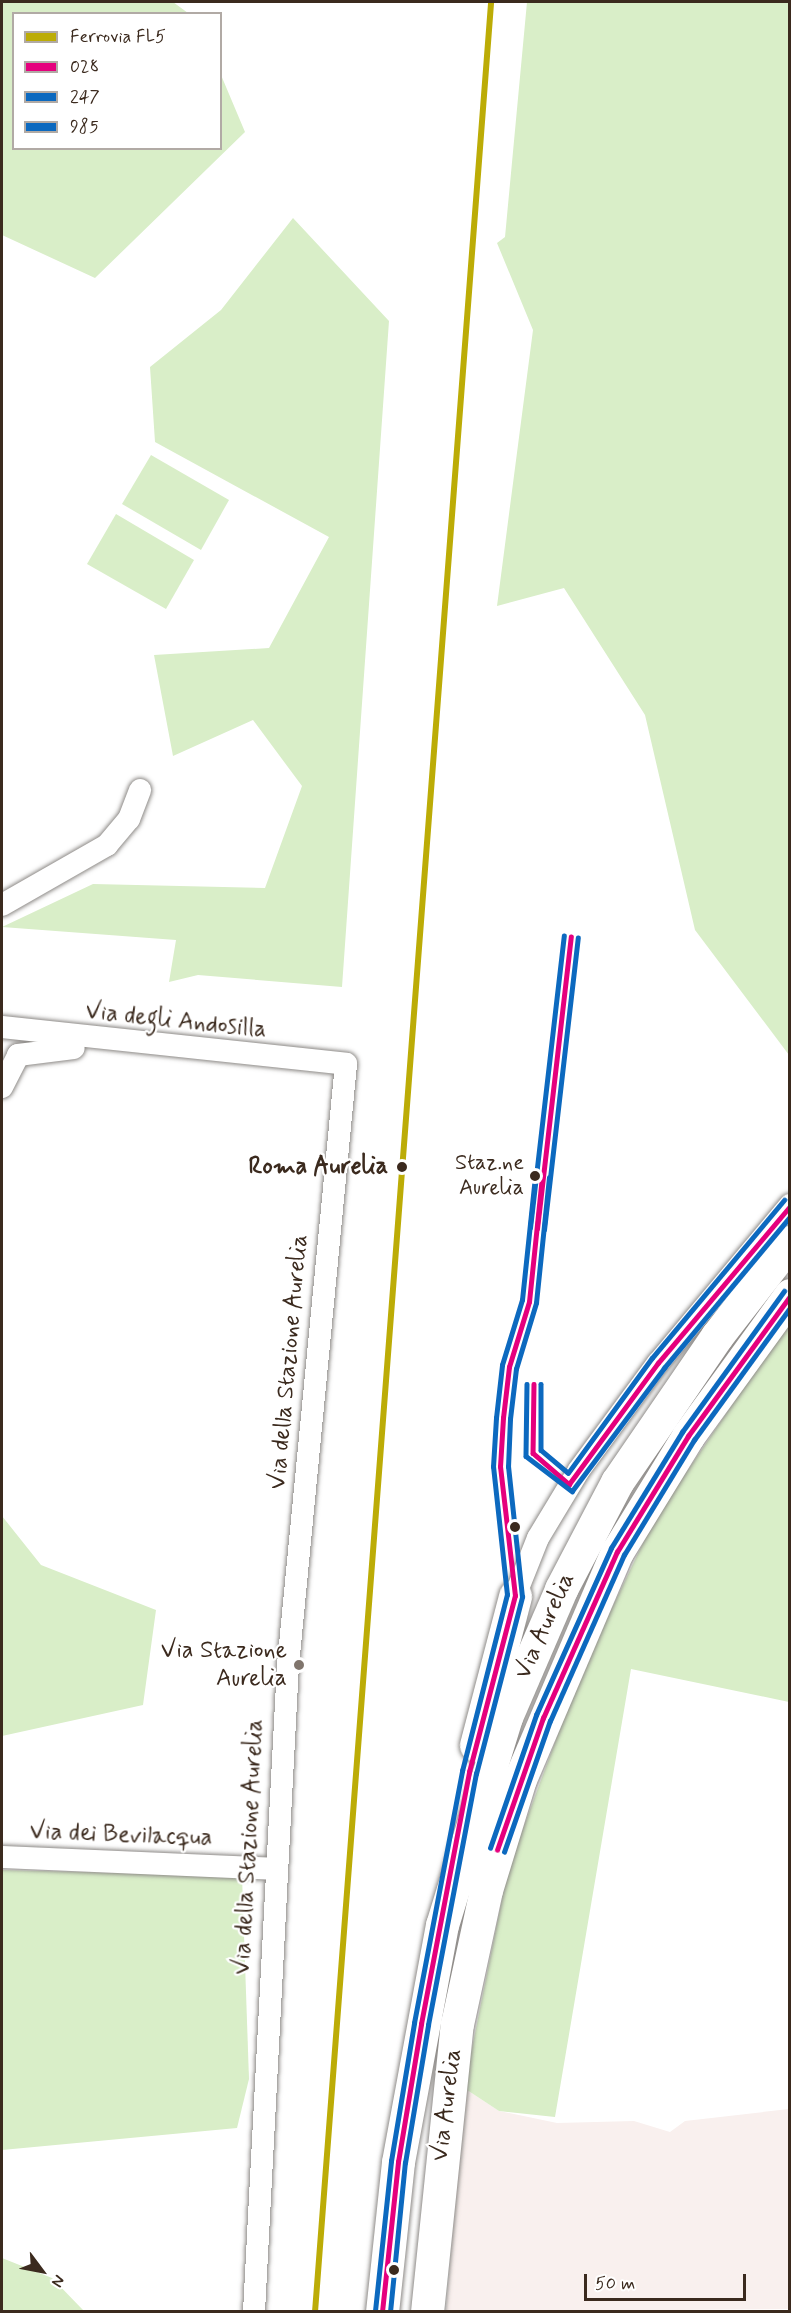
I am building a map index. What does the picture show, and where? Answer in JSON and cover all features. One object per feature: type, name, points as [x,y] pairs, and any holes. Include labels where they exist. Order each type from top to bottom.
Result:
[{"type":"highway","name":"Via Aurelia","points":[[382,2312],[406,2111],[453,1877],[519,1684],[588,1534],[666,1407],[789,1242]]},
{"type":"highway","name":"Via Aurelia","points":[[427,2312],[457,2024],[486,1890],[520,1779],[617,1552],[688,1436],[789,1294]]},
{"type":"highway","points":[[453,1877],[469,1772],[515,1596]]},
{"type":"street","points":[[2,905],[107,845],[129,819],[140,790]]},
{"type":"street","name":"Via degli Andosilla","points":[[2,1027],[138,1045],[346,1064]]},
{"type":"street","points":[[2,1087],[11,1061],[26,1052],[138,1045]]},
{"type":"street","name":"Via della Stazione Aurelia","points":[[254,2312],[274,1869],[289,1653],[346,1064]]},
{"type":"street","name":"Via Aurelia","points":[[515,1596],[538,1538],[579,1470],[658,1363],[789,1205]]},
{"type":"street","name":"Via dei Bevilacqua","points":[[2,1857],[274,1869]]},
{"type":"shaded area","points":[[464,2088],[499,2111],[557,2123],[634,2121],[670,2132],[685,2121],[789,2109],[789,2309],[446,2312]]},
{"type":"green space","points":[[2,2],[173,2],[187,12],[12,12],[12,150],[222,150],[222,77],[245,132],[95,278],[2,235]]},
{"type":"green space","points":[[527,2],[789,2],[789,1055],[695,930],[645,715],[564,588],[497,606],[533,330],[497,243],[505,237]]},
{"type":"green space","points":[[293,218],[389,321],[342,987],[198,975],[169,982],[176,940],[2,927],[93,884],[265,888],[302,786],[253,720],[173,756],[154,655],[269,648],[329,537],[155,442],[150,367],[221,310]]},
{"type":"green space","points":[[151,455],[229,500],[201,550],[122,504]]},
{"type":"green space","points":[[116,514],[194,560],[166,609],[87,564]]},
{"type":"green space","points":[[789,1321],[789,1702],[631,1669],[555,2117],[499,2111],[464,2088],[508,1869],[580,1675],[654,1520]]},
{"type":"green space","points":[[2,1516],[41,1565],[156,1610],[143,1705],[2,1736]]},
{"type":"green space","points":[[2,1870],[242,1876],[249,2079],[237,2128],[2,2150]]},
{"type":"green space","points":[[2,2258],[52,2278],[84,2311],[2,2311]]},
{"type":"rail line","name":"FL5","points":[[315,2312],[491,2]]},
{"type":"transit line","name":"985","points":[[530,1228],[564,936]]},
{"type":"transit line","name":"028","points":[[537,1229],[571,937]]},
{"type":"transit line","name":"247","points":[[544,1230],[578,938]]},
{"type":"transit line","name":"985","points":[[375,2311],[391,2161],[414,2023],[462,1771],[507,1595],[493,1467],[496,1418],[502,1365],[522,1300],[535,1176]]},
{"type":"transit line","name":"028","points":[[382,2312],[398,2162],[421,2024],[469,1772],[515,1596],[500,1467],[503,1418],[509,1367],[529,1302],[542,1177]]},
{"type":"transit line","name":"247","points":[[390,2312],[405,2163],[428,2025],[476,1774],[522,1597],[508,1467],[510,1419],[516,1369],[536,1303],[549,1178]]},
{"type":"transit line","name":"985","points":[[541,1384],[541,1450],[568,1473],[652,1358],[784,1200]]},
{"type":"transit line","name":"028","points":[[534,1384],[533,1453],[569,1484],[658,1363],[790,1206]]},
{"type":"transit line","name":"247","points":[[527,1384],[526,1456],[572,1491],[664,1368],[790,1217]]},
{"type":"transit line","name":"985","points":[[490,1848],[536,1715],[611,1548],[682,1432],[784,1291]]},
{"type":"transit line","name":"028","points":[[497,1850],[543,1718],[617,1552],[688,1436],[790,1296]]},
{"type":"transit line","name":"247","points":[[504,1852],[550,1721],[624,1555],[694,1440],[790,1308]]},
{"type":"place","name":"Roma Aurelia","points":[[402,1167]]},
{"type":"place","name":"Staz.ne Aurelia","points":[[535,1176]]},
{"type":"place","name":"Via Stazione Aurelia","points":[[299,1665]]}]
